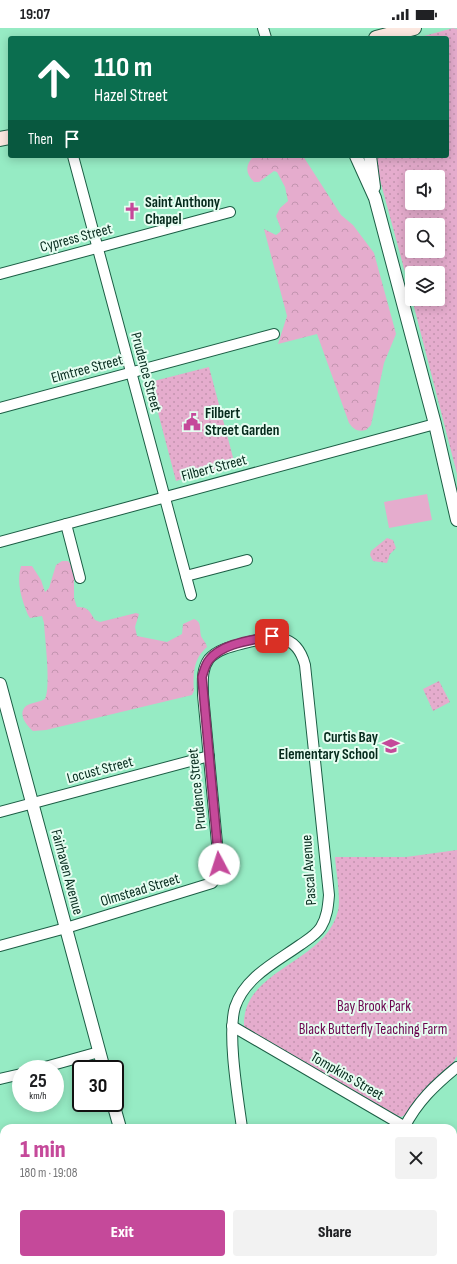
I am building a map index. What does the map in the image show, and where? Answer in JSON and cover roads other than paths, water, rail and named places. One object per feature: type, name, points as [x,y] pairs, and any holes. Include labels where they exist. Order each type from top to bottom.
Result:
[{"type":"main road","points":[[384,36],[414,28]]},
{"type":"street","name":"Prudence Street","points":[[74,158],[191,595]]},
{"type":"street","points":[[357,158],[375,198]]},
{"type":"street","points":[[370,158],[375,198],[435,424],[457,520]]},
{"type":"street","name":"Cypress Street","points":[[0,274],[230,212]]},
{"type":"street","name":"Elmtree Street","points":[[0,408],[274,334]]},
{"type":"street","name":"Filbert Street","points":[[0,542],[435,424]]},
{"type":"street","points":[[66,524],[80,578]]},
{"type":"street","points":[[186,576],[247,560]]},
{"type":"street","name":"Prudence Street","points":[[216,878],[219,864],[202,677],[209,659],[217,653],[233,646],[264,638],[279,637],[286,639],[299,650],[305,665]]},
{"type":"street","name":"Pascal Avenue","points":[[242,1124],[232,1026],[236,1006],[246,985],[312,936],[320,928],[328,908],[329,895],[305,665]]},
{"type":"street","name":"Fairhaven Avenue","points":[[0,684],[101,1060]]},
{"type":"street","name":"Locust Street","points":[[0,812],[208,756]]},
{"type":"street","name":"Olmstead Street","points":[[0,946],[206,887],[216,878]]},
{"type":"street","name":"Tompkins Street","points":[[232,1026],[398,1124]]},
{"type":"street","points":[[64,1062],[99,1052]]},
{"type":"street","points":[[407,1124],[423,1097],[457,1066]]},
{"type":"street","points":[[0,1079],[12,1076]]},
{"type":"street","points":[[116,1112],[119,1124]]},
{"type":"place","name":"Saint Anthony Chapel","points":[[132,211]]},
{"type":"place","name":"Filbert Street Garden","points":[[192,422]]},
{"type":"place","name":"Curtis Bay Elementary School","points":[[391,746]]},
{"type":"park label","name":"Bay Brook Park","points":[[374,1006]]},
{"type":"park label","name":"Black Butterfly Teaching Farm","points":[[373,1029]]}]
